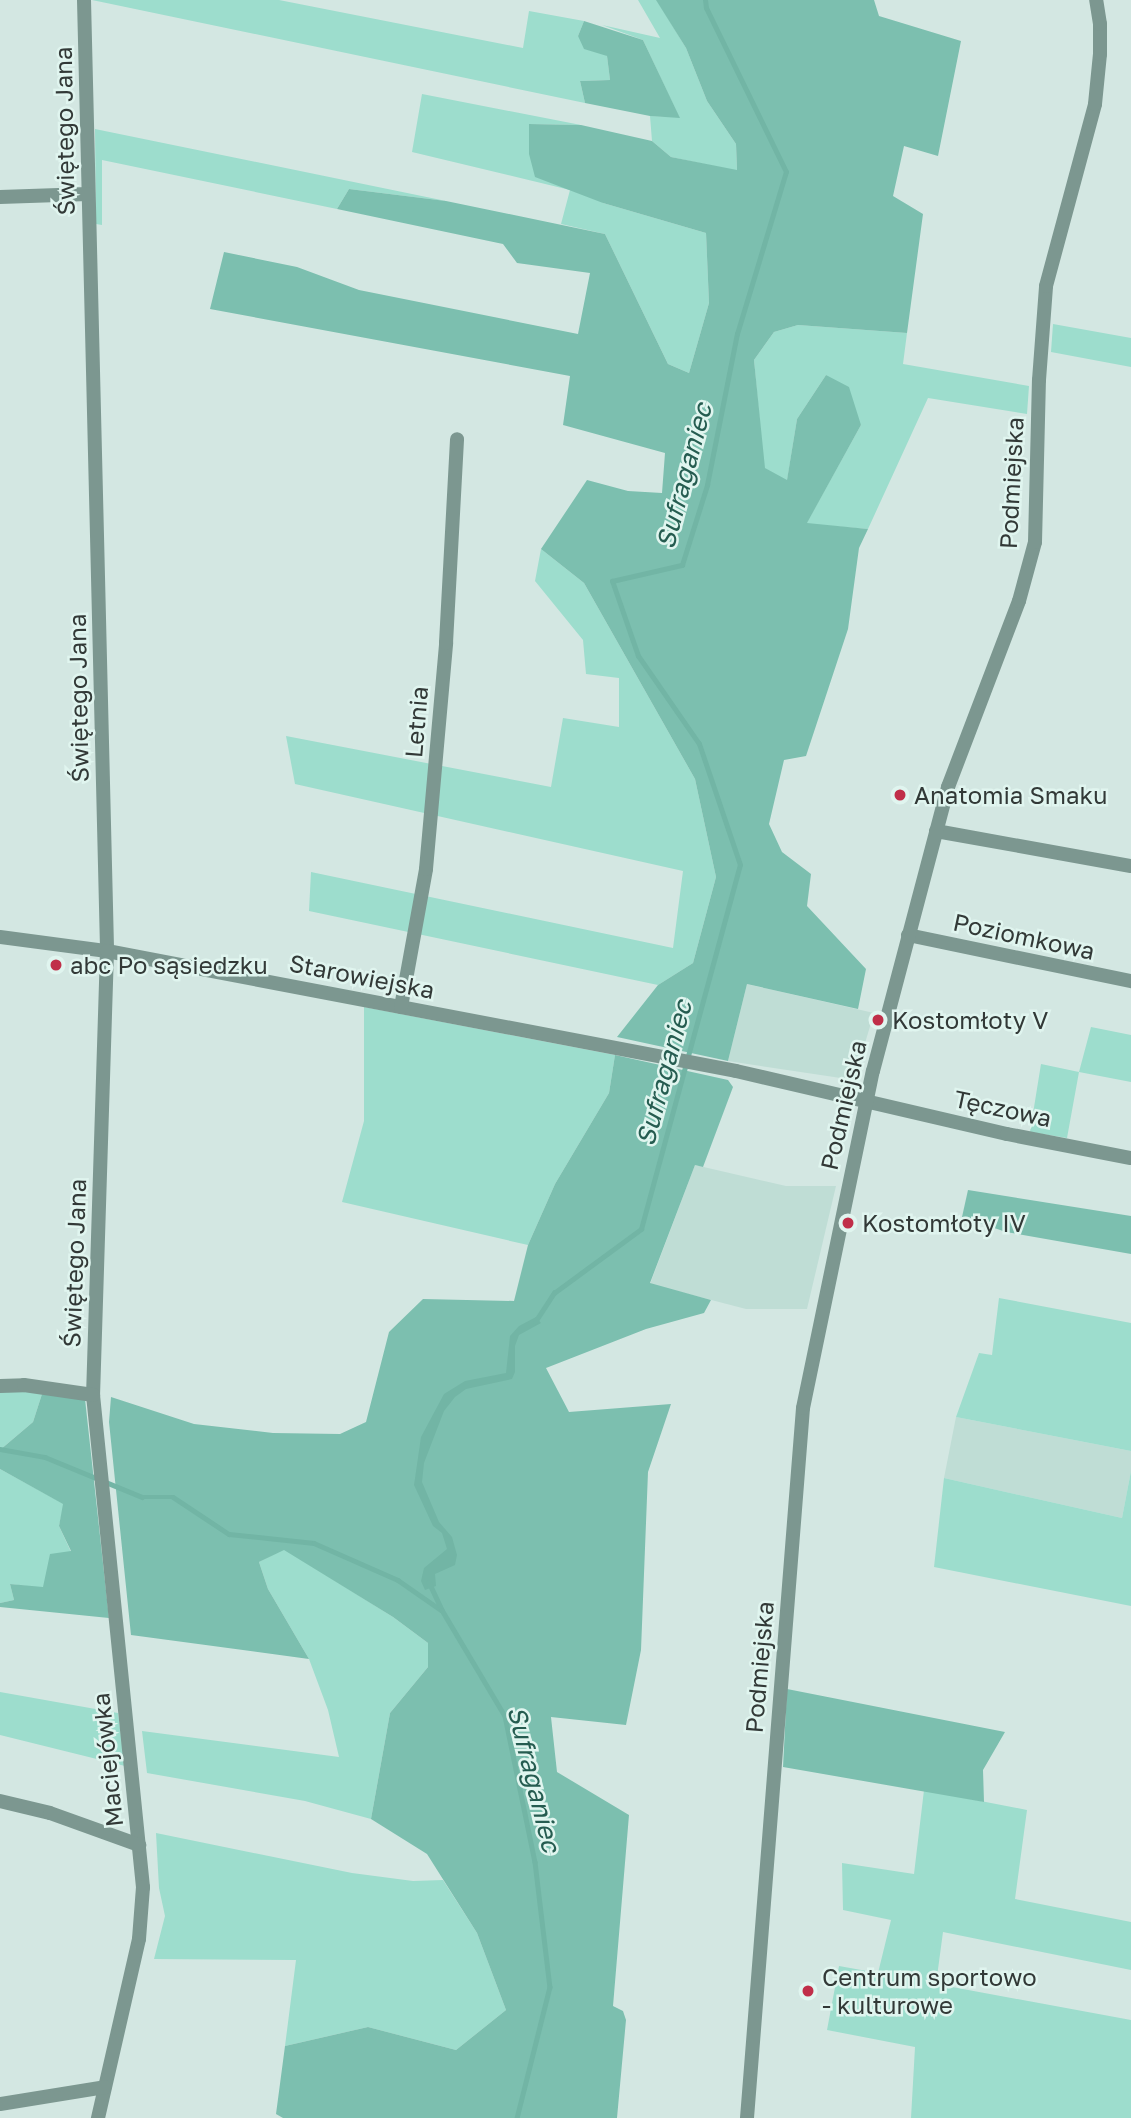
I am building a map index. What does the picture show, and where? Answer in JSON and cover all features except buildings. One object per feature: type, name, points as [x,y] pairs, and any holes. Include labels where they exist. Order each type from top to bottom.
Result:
[{"type":"street","name":"Świętego Jana","points":[[84,0],[107,951],[93,1395]]},
{"type":"street","name":"Podmiejska","points":[[747,2118],[803,1408],[866,1100],[908,935],[948,787],[1019,601],[1035,542],[1039,390],[1046,286],[1095,104],[1100,54],[1100,24],[1096,0]]},
{"type":"street","points":[[0,197],[88,194]]},
{"type":"street","name":"Letnia","points":[[401,1007],[426,869],[446,643],[457,439]]},
{"type":"street","points":[[936,831],[1131,866]]},
{"type":"street","name":"Poziomkowa","points":[[908,935],[1131,981]]},
{"type":"street","name":"Starowiejska","points":[[0,937],[107,951],[674,1059],[866,1100]]},
{"type":"street","name":"Tęczowa","points":[[866,1100],[1007,1134],[1131,1158]]},
{"type":"street","points":[[0,1386],[24,1385],[93,1395]]},
{"type":"street","name":"Maciejówka","points":[[93,1395],[143,1887],[139,1939],[98,2118]]},
{"type":"street","points":[[0,1801],[50,1813],[139,1845]]},
{"type":"street","points":[[0,2104],[105,2087]]},
{"type":"shaded area","points":[[92,0],[279,0],[523,48],[529,11],[584,21],[578,36],[607,56],[610,80],[580,81],[585,103]]},
{"type":"shaded area","points":[[638,0],[657,0],[686,48],[707,101],[736,144],[737,171],[671,157],[652,141],[650,116],[679,117],[643,40],[602,25],[660,38]]},
{"type":"shaded area","points":[[656,0],[874,0],[879,16],[961,41],[938,156],[904,146],[893,196],[923,214],[907,333],[798,325],[774,332],[754,360],[765,468],[787,480],[797,419],[826,375],[849,387],[861,425],[807,523],[868,529],[859,548],[848,629],[806,756],[784,760],[769,824],[782,852],[811,874],[807,906],[866,969],[858,1009],[747,984],[728,1061],[617,1037],[658,985],[693,963],[716,877],[695,779],[584,583],[541,549],[587,480],[628,491],[662,493],[665,453],[563,425],[570,376],[210,309],[224,252],[297,267],[359,290],[578,334],[590,273],[517,263],[503,244],[337,209],[349,189],[446,201],[605,234],[668,364],[689,373],[709,303],[706,233],[603,203],[535,177],[529,154],[529,124],[581,125],[652,141],[671,157],[737,170],[736,144],[707,101],[686,48]]},
{"type":"shaded area","points":[[584,21],[643,40],[680,118],[650,116],[585,103],[580,81],[610,80],[607,56],[584,49],[578,36]]},
{"type":"shaded area","points":[[422,94],[581,125],[529,124],[603,203],[706,233],[709,303],[689,373],[668,364],[605,234],[561,224],[570,190],[412,152]]},
{"type":"shaded area","points":[[95,129],[446,201],[349,189],[337,209],[102,160],[102,225],[96,224]]},
{"type":"shaded area","points":[[1053,324],[1131,338],[1131,367],[1051,352]]},
{"type":"shaded area","points":[[798,325],[907,333],[903,364],[1029,386],[1027,414],[928,398],[868,529],[806,524],[861,425],[826,375],[797,419],[787,481],[764,468],[754,360],[774,332]]},
{"type":"shaded area","points":[[541,549],[584,583],[695,779],[716,877],[693,963],[658,985],[309,911],[311,872],[673,948],[683,871],[295,784],[286,736],[551,787],[563,718],[619,727],[619,678],[586,674],[583,640],[535,581]]},
{"type":"shaded area","points":[[747,984],[874,1013],[854,1080],[728,1061]]},
{"type":"shaded area","points":[[364,1007],[615,1055],[609,1093],[555,1184],[528,1245],[342,1202],[364,1121]]},
{"type":"shaded area","points":[[1091,1027],[1131,1035],[1131,1082],[1079,1072]]},
{"type":"shaded area","points":[[615,1055],[728,1080],[733,1087],[703,1167],[695,1165],[650,1283],[711,1300],[704,1313],[646,1329],[546,1368],[569,1412],[671,1404],[648,1472],[641,1650],[626,1725],[551,1717],[557,1772],[629,1815],[613,2006],[623,2011],[626,2020],[617,2118],[283,2118],[276,2114],[285,2046],[368,2027],[456,2050],[506,2010],[477,1933],[427,1854],[371,1819],[390,1713],[428,1667],[428,1643],[393,1617],[284,1550],[259,1562],[268,1589],[309,1659],[131,1635],[109,1422],[111,1397],[194,1424],[273,1433],[340,1434],[366,1422],[389,1332],[423,1299],[514,1301],[528,1245],[555,1184],[609,1093]]},
{"type":"shaded area","points":[[1041,1064],[1079,1072],[1067,1138],[1030,1132]]},
{"type":"shaded area","points":[[695,1165],[786,1186],[836,1186],[807,1309],[746,1309],[650,1284]]},
{"type":"shaded area","points":[[968,1190],[1131,1216],[1131,1254],[1006,1232],[962,1217]]},
{"type":"shaded area","points":[[999,1298],[1131,1323],[1131,1451],[956,1417],[979,1353],[992,1355]]},
{"type":"shaded area","points":[[536,1317],[541,1323],[519,1335],[515,1346],[515,1372],[512,1379],[466,1389],[455,1397],[444,1411],[424,1463],[422,1482],[439,1522],[452,1537],[457,1555],[455,1565],[435,1574],[436,1586],[425,1590],[421,1581],[424,1568],[447,1549],[442,1533],[433,1526],[414,1485],[421,1437],[444,1394],[465,1381],[506,1373],[510,1336],[519,1326]]},
{"type":"shaded area","points":[[20,1390],[42,1394],[33,1422],[0,1450],[0,1392]]},
{"type":"shaded area","points":[[42,1394],[85,1399],[109,1618],[0,1607],[0,1603],[14,1600],[10,1584],[43,1587],[50,1554],[71,1551],[59,1526],[63,1504],[0,1469],[0,1450],[33,1422]]},
{"type":"shaded area","points":[[956,1417],[1131,1451],[1131,1471],[1122,1518],[944,1478]]},
{"type":"shaded area","points":[[0,1469],[64,1504],[59,1526],[71,1552],[43,1588],[10,1584],[14,1600],[0,1603]]},
{"type":"shaded area","points":[[1131,1471],[1131,1606],[934,1567],[944,1478],[1122,1518]]},
{"type":"shaded area","points":[[284,1549],[393,1617],[428,1643],[428,1667],[390,1713],[371,1819],[305,1801],[147,1773],[142,1731],[339,1757],[328,1710],[309,1659],[268,1589],[259,1562]]},
{"type":"shaded area","points":[[787,1689],[1005,1732],[983,1770],[984,1802],[783,1767]]},
{"type":"shaded area","points":[[0,1692],[118,1713],[125,1766],[0,1735]]},
{"type":"shaded area","points":[[924,1790],[1027,1810],[1015,1899],[1131,1922],[1131,1970],[943,1932],[936,1984],[1131,2020],[1131,2118],[911,2118],[915,2047],[827,2030],[839,1966],[878,1973],[891,1920],[843,1910],[842,1863],[914,1874]]},
{"type":"shaded area","points":[[156,1833],[352,1873],[413,1881],[443,1880],[477,1933],[506,2010],[456,2050],[368,2027],[285,2046],[296,1960],[154,1959],[165,1916],[159,1888]]},
{"type":"waterway","name":"Sufraganiec","points":[[535,1322],[554,1293],[641,1229],[740,865],[699,744],[638,656],[612,581],[682,565],[707,485],[737,334],[786,172],[706,8],[705,0]]},
{"type":"waterway","points":[[0,1449],[45,1457],[142,1497],[173,1497],[229,1534],[314,1543],[398,1580],[441,1610]]},
{"type":"waterway","name":"Sufraganiec","points":[[429,1582],[442,1610],[505,1716],[535,1862],[550,1987],[517,2118]]},
{"type":"place","name":"Anatomia Smaku","points":[[900,795]]},
{"type":"place","name":"abc Po sąsiedzku","points":[[56,965]]},
{"type":"place","name":"Kostomłoty V","points":[[878,1020]]},
{"type":"place","name":"Kostomłoty IV","points":[[848,1223]]},
{"type":"place","name":"Centrum sportowo - kulturowe","points":[[808,1991]]}]
